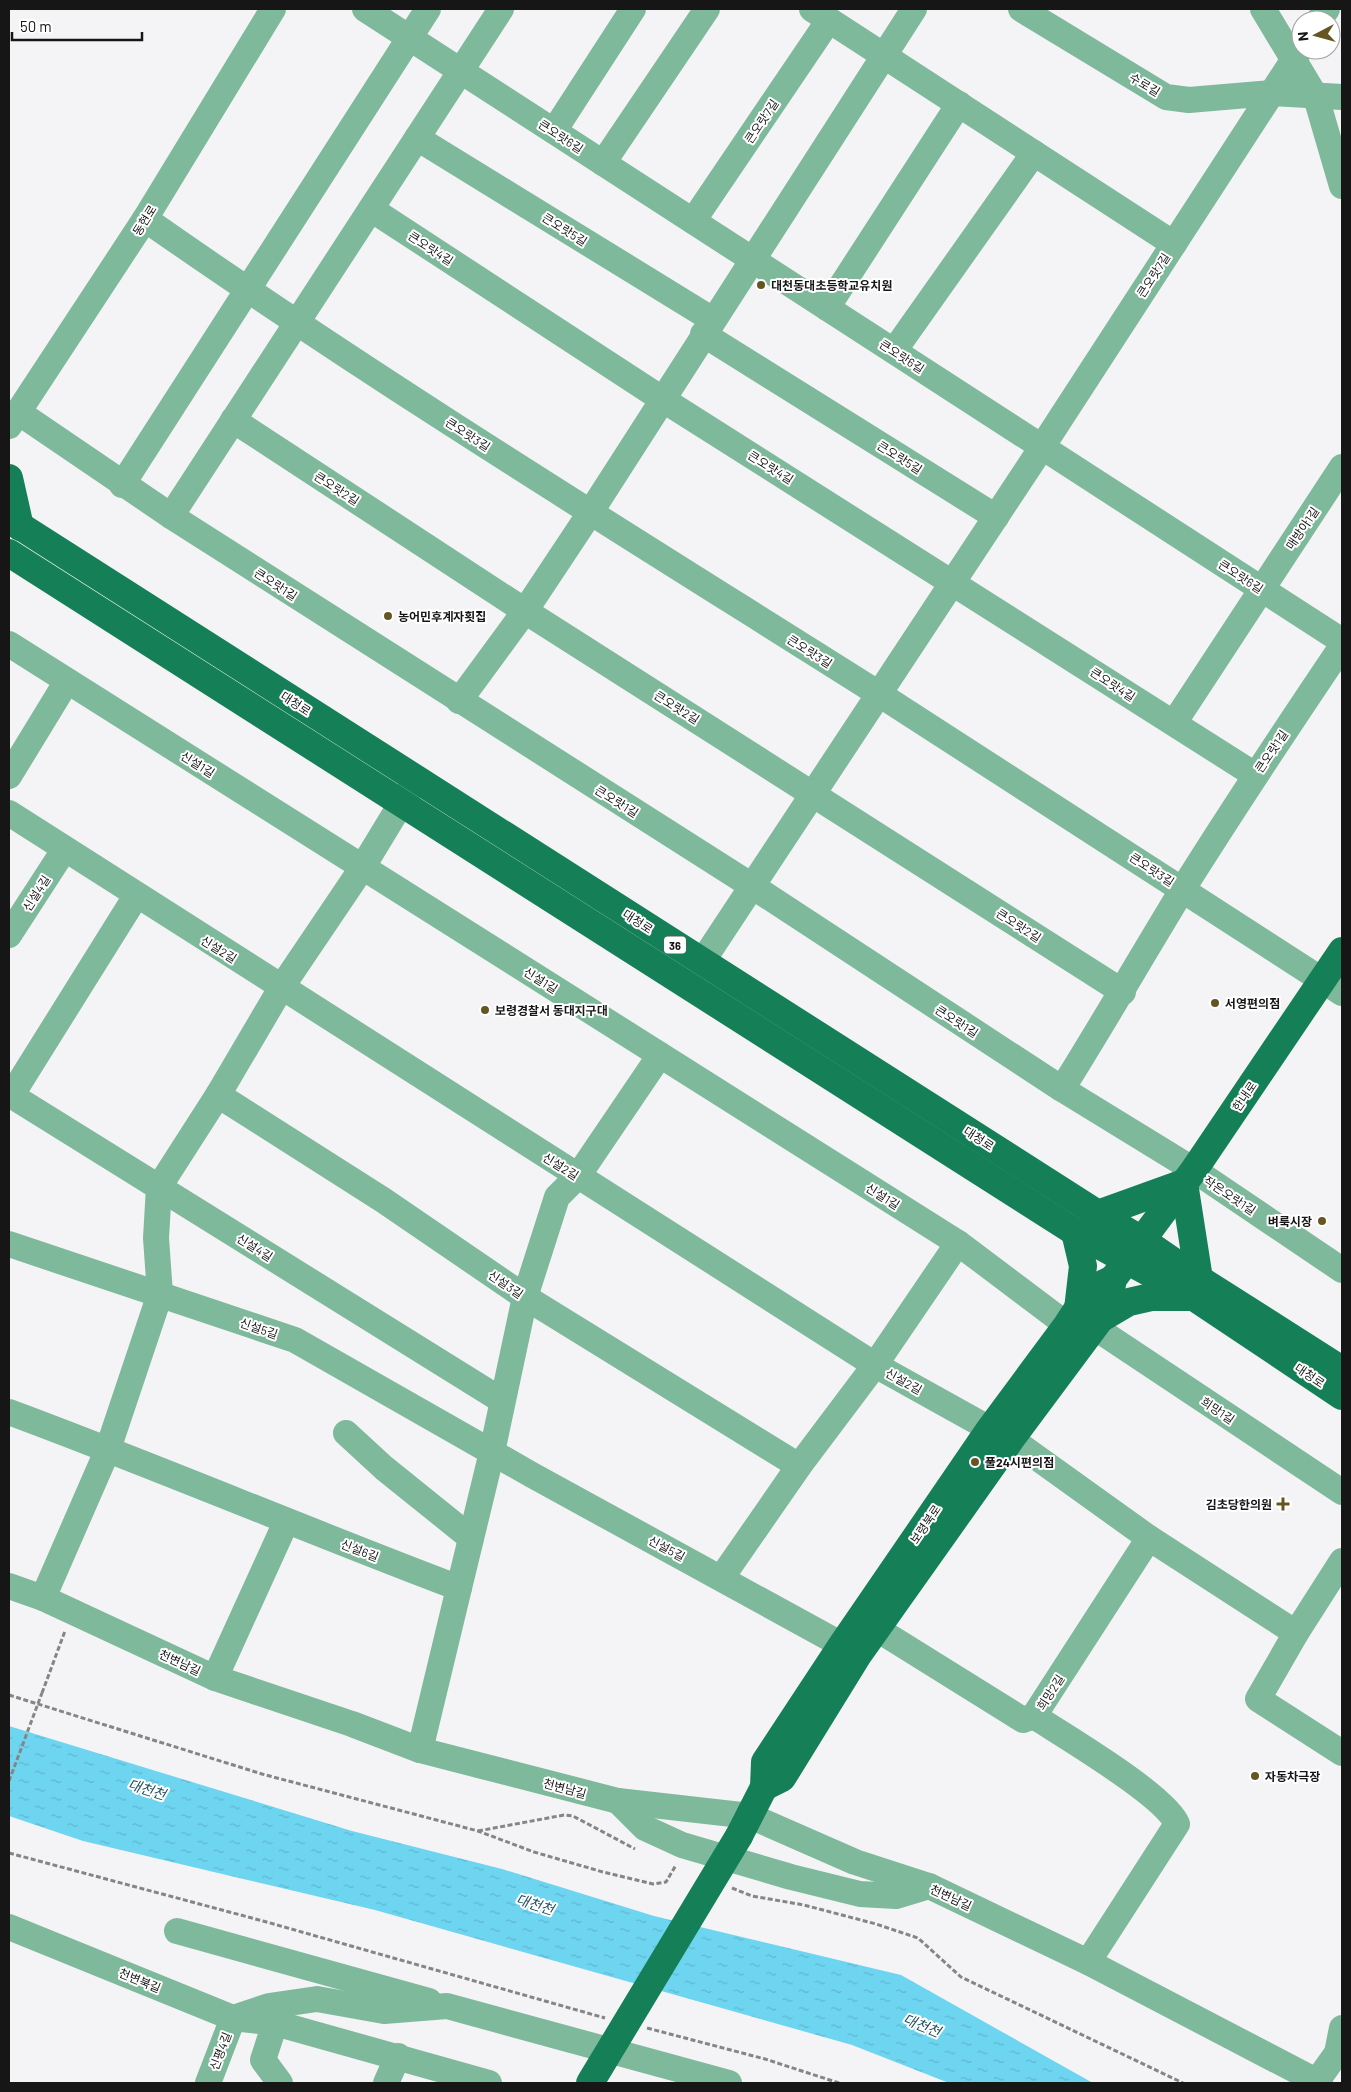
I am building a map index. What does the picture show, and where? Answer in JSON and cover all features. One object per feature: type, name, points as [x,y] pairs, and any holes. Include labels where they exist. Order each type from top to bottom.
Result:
[{"type":"main road","points":[[9,478],[14,523]]},
{"type":"main road","name":"대청로","points":[[14,523],[1098,1214],[1128,1259]]},
{"type":"main road","name":"대청로","points":[[9,553],[1075,1232],[1128,1259],[1196,1288],[1342,1370]]},
{"type":"main road","name":"한내로","points":[[1128,1259],[1333,987],[1342,951]]},
{"type":"main road","points":[[1075,1232],[1083,1266],[1085,1320],[1129,1302],[1196,1288],[1189,1177],[1098,1214]]},
{"type":"main road","name":"보령북로","points":[[590,2083],[745,1826],[764,1787],[765,1762],[842,1645],[1085,1320],[1107,1310],[1128,1259]]},
{"type":"main road","name":"대청로","points":[[1196,1288],[1342,1396]]},
{"type":"main road","name":"보령북로","points":[[764,1787],[782,1778],[858,1655],[877,1629],[1001,1434]]},
{"type":"street","name":"동현로","points":[[13,419],[145,219],[273,9]]},
{"type":"street","name":"큰오랏6길","points":[[365,9],[1342,641]]},
{"type":"street","points":[[122,485],[428,9]]},
{"type":"street","points":[[170,516],[501,9]]},
{"type":"street","points":[[554,131],[633,9]]},
{"type":"street","points":[[603,163],[707,9]]},
{"type":"street","points":[[460,702],[525,611],[590,513],[914,9]]},
{"type":"street","name":"수로길","points":[[1020,9],[1166,97],[1189,100],[1272,93],[1342,98]]},
{"type":"street","points":[[1263,9],[1291,46]]},
{"type":"street","name":"큰오랏7길","points":[[693,221],[820,15],[1174,244],[702,962]]},
{"type":"street","points":[[1174,244],[1293,60]]},
{"type":"street","points":[[1300,60],[1316,97],[1342,186]]},
{"type":"street","points":[[827,308],[959,104]]},
{"type":"street","name":"큰오랏5길","points":[[417,138],[996,516]]},
{"type":"street","points":[[894,351],[1034,153]]},
{"type":"street","name":"큰오랏4길","points":[[370,209],[662,399],[1255,775]]},
{"type":"street","name":"큰오랏3길","points":[[145,219],[248,290],[590,513],[878,694],[1333,987]]},
{"type":"street","name":"큰오랏1길","points":[[13,419],[122,485],[460,702],[752,886],[1062,1089],[1189,1177]]},
{"type":"street","name":"큰오랏2길","points":[[233,420],[525,611],[1123,992]]},
{"type":"street","name":"매방아1길","points":[[1261,588],[1342,467]]},
{"type":"street","points":[[1174,723],[1261,588]]},
{"type":"street","name":"신설1길","points":[[9,644],[958,1243],[1085,1320]]},
{"type":"street","name":"큰오랏1길","points":[[1062,1089],[1123,992],[1183,889],[1255,775],[1342,646]]},
{"type":"street","points":[[9,776],[67,681]]},
{"type":"street","points":[[43,1598],[108,1449],[160,1294],[156,1238],[159,1187],[218,1095],[281,988],[362,868],[416,779]]},
{"type":"street","name":"신설2길","points":[[9,813],[136,896],[875,1366],[1001,1434]]},
{"type":"street","name":"신설4길","points":[[9,936],[64,850]]},
{"type":"street","points":[[10,1095],[136,896]]},
{"type":"street","points":[[420,1750],[492,1452],[501,1400],[525,1297],[557,1197],[578,1176],[660,1055]]},
{"type":"street","name":"신설4길","points":[[10,1095],[501,1400]]},
{"type":"street","name":"신설3길","points":[[218,1095],[383,1200],[525,1297],[798,1466]]},
{"type":"street","name":"작은오랏1길","points":[[1189,1177],[1342,1270]]},
{"type":"street","points":[[722,1578],[798,1466],[875,1366],[958,1243]]},
{"type":"street","name":"신설5길","points":[[9,1244],[295,1340],[492,1452],[842,1645]]},
{"type":"street","name":"희망1길","points":[[1085,1320],[1342,1492]]},
{"type":"street","name":"신설6길","points":[[9,1412],[108,1449],[286,1522],[459,1588]]},
{"type":"street","points":[[346,1433],[384,1468],[471,1538]]},
{"type":"street","points":[[1001,1434],[1149,1538],[1296,1633]]},
{"type":"street","points":[[216,1678],[286,1522]]},
{"type":"street","name":"희망2길","points":[[877,1629],[1023,1720],[1034,1716],[1149,1538]]},
{"type":"street","points":[[1342,1561],[1296,1633],[1258,1699],[1342,1753]]},
{"type":"street","name":"천변남길","points":[[9,1586],[43,1598],[216,1678],[352,1724],[420,1750],[618,1802],[745,1826],[929,1886],[1088,1962],[1319,2082]]},
{"type":"street","points":[[1034,1716],[1149,1792],[1174,1816],[1177,1824],[1088,1962]]},
{"type":"street","points":[[618,1802],[645,1828],[682,1845],[791,1877],[860,1894],[896,1896],[929,1886]]},
{"type":"street","name":"천변북길","points":[[9,1927],[233,2018],[275,2023],[489,2083]]},
{"type":"street","points":[[177,1931],[729,2083]]},
{"type":"street","points":[[233,2018],[269,2006],[317,1998],[384,2011],[447,2006]]},
{"type":"street","name":"신평4길","points":[[208,2083],[233,2018]]},
{"type":"street","points":[[275,2023],[263,2060],[280,2083]]},
{"type":"street","points":[[1319,2082],[1337,2053],[1342,2028]]},
{"type":"street","points":[[386,2083],[398,2056]]},
{"type":"path","points":[[9,1781],[73,1612]]},
{"type":"path","points":[[9,1695],[262,1774],[478,1832],[534,1852],[646,1882],[666,1882],[676,1865]]},
{"type":"path","points":[[478,1832],[564,1815],[573,1816],[642,1851]]},
{"type":"path","points":[[9,1853],[263,1921],[612,2020]]},
{"type":"path","points":[[667,1862],[684,1868]]},
{"type":"path","points":[[727,1886],[752,1896],[804,1905],[876,1924],[918,1938],[961,1977],[1183,2083]]},
{"type":"path","points":[[641,2027],[765,2059],[839,2083]]},
{"type":"water","name":"대천천","points":[[9,1726],[352,1831],[502,1869],[654,1916],[901,1975],[1093,2083],[949,2083],[852,2045],[375,1910],[83,1841],[9,1816]]},
{"type":"place","name":"대천동대초등학교유치원","points":[[761,285]]},
{"type":"place","name":"농어민후계자횟집","points":[[388,616]]},
{"type":"place","name":"서영편의점","points":[[1215,1003]]},
{"type":"place","name":"보령경찰서 동대지구대","points":[[485,1010]]},
{"type":"place","name":"벼룩시장","points":[[1322,1221]]},
{"type":"place","name":"풀24시편의점","points":[[975,1462]]},
{"type":"place","name":"김초당한의원","points":[[1283,1504]]},
{"type":"place","name":"자동차극장","points":[[1255,1776]]}]
